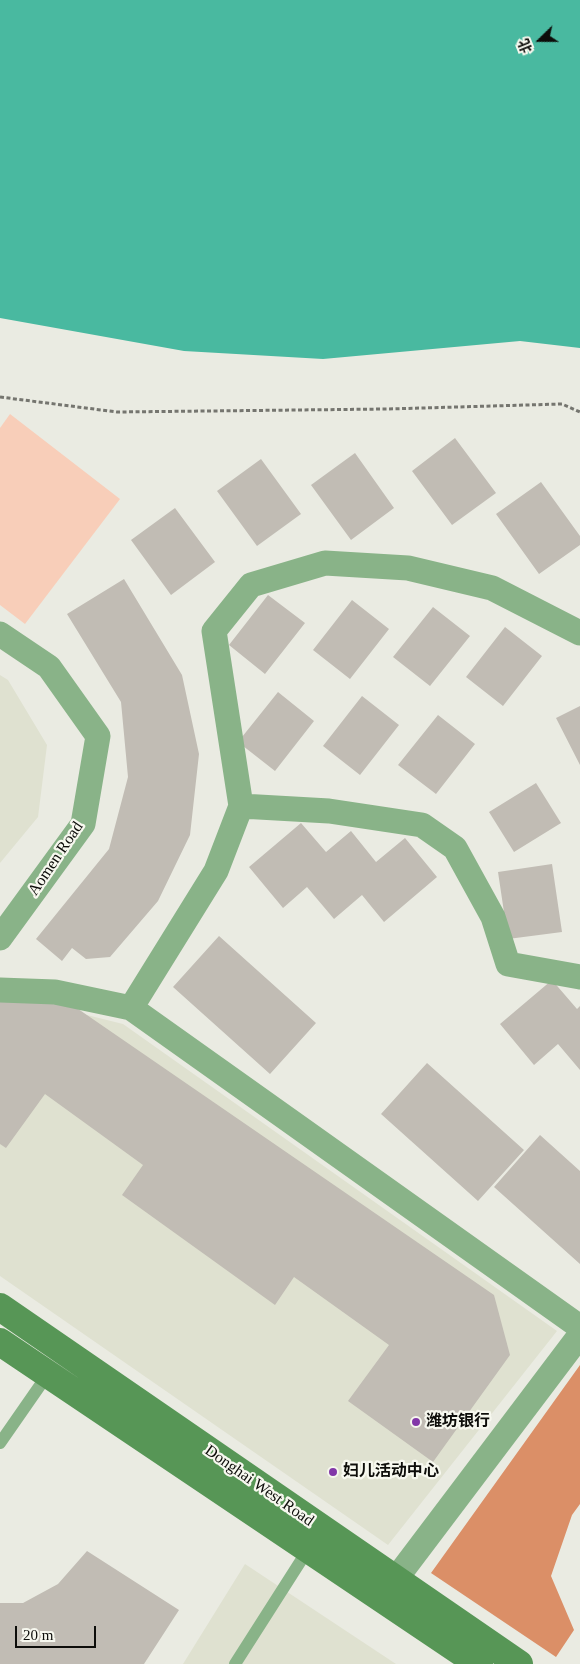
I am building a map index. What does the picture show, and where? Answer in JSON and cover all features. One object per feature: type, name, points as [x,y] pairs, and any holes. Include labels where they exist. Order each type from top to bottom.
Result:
[{"type":"main road","name":"Donghai West Road","points":[[0,1307],[519,1664]]},
{"type":"main road","name":"Donghai West Road","points":[[0,1342],[479,1664]]},
{"type":"street","points":[[131,1008],[216,871],[240,806],[214,631],[251,585],[325,563],[408,568],[492,588],[580,633]]},
{"type":"street","name":"Aomen Road","points":[[0,634],[49,667],[98,736],[83,824],[0,938]]},
{"type":"street","points":[[240,806],[329,811],[422,825],[455,848],[493,917],[508,964],[580,976]]},
{"type":"street","points":[[0,990],[55,992],[131,1008],[580,1327]]},
{"type":"street","points":[[395,1580],[580,1335]]},
{"type":"lane","points":[[0,1442],[48,1374]]},
{"type":"lane","points":[[234,1664],[309,1548]]},
{"type":"path","points":[[0,397],[117,412],[387,409],[562,404],[580,412]]},
{"type":"shaded area","points":[[0,0],[580,0],[580,348],[520,341],[323,359],[184,351],[0,318]]},
{"type":"shaded area","points":[[10,414],[120,499],[25,624],[0,605],[0,428]]},
{"type":"shaded area","points":[[0,675],[8,680],[47,745],[38,817],[0,863]]},
{"type":"shaded area","points":[[0,1006],[63,1009],[123,1024],[557,1331],[388,1545],[0,1276]]},
{"type":"shaded area","points":[[580,1365],[580,1504],[572,1515],[551,1576],[574,1630],[556,1657],[431,1573]]},
{"type":"shaded area","points":[[245,1564],[396,1664],[183,1664]]},
{"type":"building","points":[[455,438],[496,493],[452,525],[412,471]]},
{"type":"building","points":[[355,453],[394,508],[351,540],[311,485]]},
{"type":"building","points":[[261,459],[301,514],[257,546],[217,491]]},
{"type":"building","points":[[541,482],[580,536],[580,545],[539,574],[496,514]]},
{"type":"building","points":[[175,508],[215,562],[171,595],[131,540]]},
{"type":"building","points":[[124,579],[182,675],[199,754],[190,835],[158,901],[110,957],[86,959],[72,948],[62,961],[36,939],[109,849],[128,777],[121,702],[67,614]]},
{"type":"building","points":[[268,595],[305,623],[265,674],[229,645]]},
{"type":"building","points":[[352,600],[389,629],[350,679],[313,650]]},
{"type":"building","points":[[433,607],[470,636],[430,686],[393,657]]},
{"type":"building","points":[[505,627],[542,656],[503,706],[466,677]]},
{"type":"building","points":[[278,692],[314,721],[275,771],[238,742]]},
{"type":"building","points":[[362,696],[399,725],[360,775],[323,746]]},
{"type":"building","points":[[580,706],[580,765],[556,718]]},
{"type":"building","points":[[438,715],[475,744],[436,794],[398,765]]},
{"type":"building","points":[[536,783],[561,823],[514,852],[489,812]]},
{"type":"building","points":[[301,823],[326,852],[351,831],[376,862],[405,838],[437,877],[384,922],[362,895],[334,919],[307,887],[283,908],[249,867]]},
{"type":"building","points":[[552,864],[562,932],[508,939],[498,872]]},
{"type":"building","points":[[219,936],[316,1023],[270,1074],[173,987]]},
{"type":"building","points":[[552,980],[577,1009],[580,1006],[580,1070],[558,1044],[534,1065],[500,1024]]},
{"type":"building","points":[[0,1001],[68,1002],[494,1295],[510,1355],[433,1462],[348,1401],[389,1345],[294,1277],[275,1305],[122,1195],[143,1165],[45,1094],[6,1148],[0,1144]]},
{"type":"building","points":[[427,1063],[524,1150],[478,1201],[381,1114]]},
{"type":"building","points":[[540,1135],[580,1171],[580,1264],[494,1187]]},
{"type":"building","points":[[87,1551],[179,1610],[144,1664],[0,1664],[0,1603],[23,1603],[58,1584]]},
{"type":"place","name":"潍坊银行","points":[[416,1422]]},
{"type":"place","name":"妇儿活动中心","points":[[333,1472]]}]
